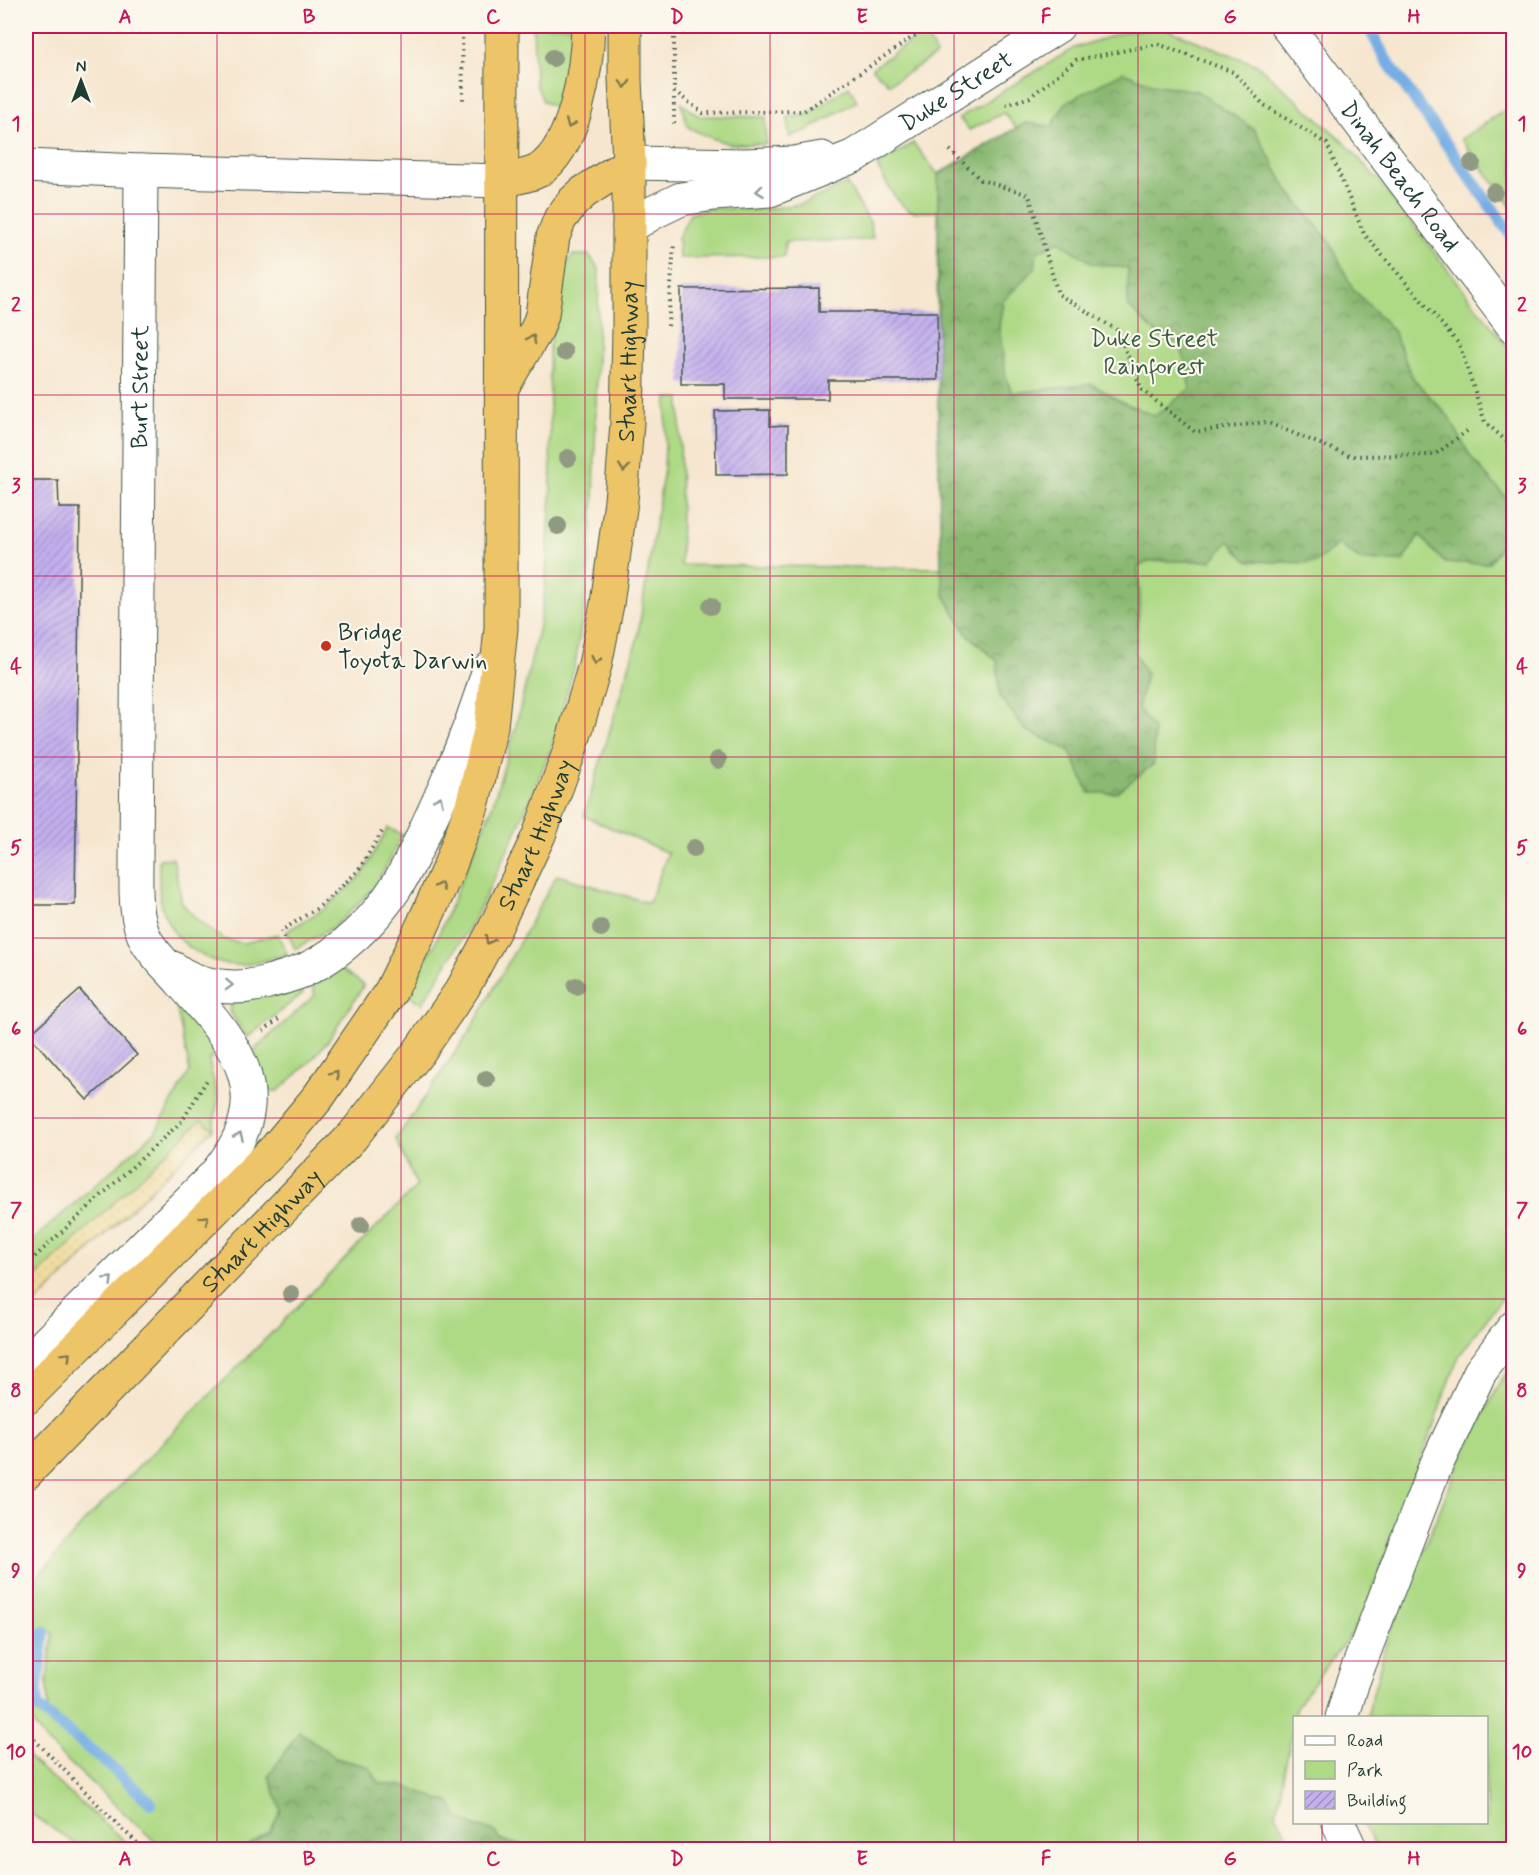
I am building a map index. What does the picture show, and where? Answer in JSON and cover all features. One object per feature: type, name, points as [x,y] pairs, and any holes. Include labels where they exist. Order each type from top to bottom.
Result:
[{"type":"highway","name":"Stuart Highway","points":[[26,1398],[276,1148],[319,1096],[391,991],[450,865],[472,806],[491,728],[501,628],[502,26]]},
{"type":"highway","points":[[502,181],[537,171],[552,157],[563,142],[583,79],[588,26]]},
{"type":"highway","name":"Stuart Highway","points":[[26,1473],[352,1137],[418,1053],[456,998],[494,930],[538,836],[570,750],[595,665],[608,604],[626,458],[629,329],[625,26]]},
{"type":"highway","points":[[501,389],[537,329],[542,315],[553,237],[560,219],[584,192],[628,163]]},
{"type":"street","name":"Duke Street","points":[[628,227],[681,199],[770,190],[854,156],[1058,26]]},
{"type":"street","name":"Dinah Beach Road","points":[[1287,26],[1514,327]]},
{"type":"street","name":"Duke Street","points":[[628,163],[771,164],[854,156]]},
{"type":"street","points":[[26,166],[502,181]]},
{"type":"street","name":"Burt Street","points":[[141,171],[136,863],[139,923],[146,941],[158,956]]},
{"type":"street","points":[[158,956],[180,974],[199,983],[253,986],[308,969],[336,951],[368,923],[394,891],[414,855],[468,732],[501,628]]},
{"type":"street","points":[[26,1368],[46,1343],[213,1177],[229,1158],[247,1116],[249,1099],[247,1077],[227,1058],[195,998],[158,956]]},
{"type":"street","points":[[1343,1716],[1353,1681],[1433,1472],[1480,1372],[1514,1327]]},
{"type":"street","points":[[1339,1824],[1351,1850]]},
{"type":"path","points":[[462,26],[463,108]]},
{"type":"path","points":[[674,26],[675,163]]},
{"type":"path","points":[[674,91],[703,113],[804,111],[929,26]]},
{"type":"path","points":[[1000,107],[1030,97],[1076,60],[1158,44],[1233,72],[1264,105],[1327,144],[1364,234],[1459,344],[1485,422],[1514,448]]},
{"type":"path","points":[[950,150],[981,180],[1029,195],[1058,294],[1117,330],[1142,390],[1196,432],[1266,422],[1350,456],[1434,455],[1470,429]]},
{"type":"path","points":[[300,972],[281,931],[319,908],[358,871],[384,827]]},
{"type":"path","points":[[26,1265],[182,1121],[227,1058],[282,1016]]},
{"type":"path","points":[[26,1731],[40,1748],[145,1850]]},
{"type":"green space","points":[[533,26],[576,26],[562,103],[552,106],[543,101],[535,82]]},
{"type":"green space","points":[[1164,28],[1257,65],[1344,142],[1378,180],[1514,355],[1513,1284],[1459,1356],[1361,1621],[1297,1705],[1293,1716],[1276,1815],[1294,1849],[527,1849],[346,1777],[281,1810],[270,1832],[248,1846],[247,1849],[163,1849],[46,1741],[26,1714],[26,1695],[48,1715],[47,1679],[53,1633],[28,1632],[26,1683],[26,1591],[83,1523],[417,1186],[396,1139],[470,1031],[557,875],[649,903],[668,853],[584,816],[637,640],[664,468],[667,398],[680,398],[681,565],[941,568],[937,312],[938,212],[916,212],[904,207],[877,166],[913,143],[938,174],[1016,128],[1004,113],[969,130],[959,118],[1074,48],[1124,32]]},
{"type":"green space","points":[[925,31],[936,55],[889,84],[872,68]]},
{"type":"green space","name":"Duke Street Rainforest","points":[[1123,72],[1153,84],[1197,91],[1255,130],[1287,189],[1330,242],[1353,289],[1393,330],[1412,377],[1449,417],[1472,459],[1505,496],[1512,531],[1489,563],[1445,563],[1419,535],[1403,561],[1362,561],[1338,544],[1315,563],[1247,561],[1229,541],[1211,561],[1149,561],[1138,567],[1140,598],[1135,653],[1146,674],[1138,708],[1154,730],[1154,764],[1116,793],[1089,793],[1069,750],[1025,730],[1000,697],[997,661],[966,633],[944,595],[941,568],[938,434],[938,175],[1025,123],[1052,126],[1065,103]],"holes":[[[1059,241],[1093,264],[1128,268],[1128,306],[1158,335],[1181,345],[1190,389],[1155,416],[1120,401],[1092,384],[1012,393],[1006,377],[999,327],[1003,301],[1035,269],[1037,252]]]},
{"type":"green space","points":[[849,86],[857,101],[808,130],[789,137],[788,117],[805,116]]},
{"type":"green space","points":[[681,103],[699,116],[766,117],[766,144],[729,144],[706,136],[688,127]]},
{"type":"green space","points":[[1513,105],[1513,209],[1461,139]]},
{"type":"green space","points":[[847,184],[870,222],[873,238],[785,242],[784,257],[679,258],[678,238],[690,214],[709,208],[759,210],[801,204]]},
{"type":"green space","points":[[573,255],[589,255],[599,269],[594,498],[586,596],[575,664],[552,746],[517,830],[475,918],[422,1004],[406,993],[435,943],[491,810],[516,726],[539,626],[545,591],[551,496],[549,348],[563,268]]},
{"type":"green space","points":[[388,828],[403,835],[374,888],[334,927],[295,949],[287,931],[324,909],[362,875]]},
{"type":"green space","points":[[173,858],[182,903],[195,918],[225,940],[244,943],[278,934],[287,954],[259,962],[230,965],[205,957],[183,942],[168,922],[160,898],[159,859]]},
{"type":"green space","points":[[331,962],[364,985],[328,1041],[309,1063],[278,1091],[271,1091],[263,1086],[254,1050],[315,995],[309,976]]},
{"type":"green space","points":[[296,981],[303,993],[247,1038],[229,1010],[234,1001]]},
{"type":"green space","points":[[173,992],[218,1049],[209,1060],[218,1100],[213,1129],[201,1121],[26,1286],[26,1246],[155,1132],[190,1071]]},
{"type":"green space","points":[[1513,1365],[1513,1849],[1377,1849],[1363,1824],[1488,1824],[1488,1716],[1367,1716],[1387,1640],[1459,1463],[1501,1381]]},
{"type":"green space","points":[[299,1731],[336,1758],[369,1767],[379,1783],[404,1786],[450,1803],[460,1819],[492,1830],[504,1842],[525,1845],[528,1849],[247,1849],[248,1846],[270,1832],[281,1810],[269,1776]]},
{"type":"green space","points":[[26,1753],[31,1760],[134,1849],[82,1849],[26,1810]]},
{"type":"sand","points":[[201,1120],[213,1129],[26,1313],[26,1286]]},
{"type":"building","points":[[819,288],[819,312],[937,312],[938,380],[828,380],[828,399],[725,399],[725,384],[681,384],[681,289]]},
{"type":"building","points":[[770,410],[770,426],[788,425],[788,474],[716,475],[715,411]]},
{"type":"building","points":[[26,480],[58,480],[59,508],[80,508],[75,905],[26,905]]},
{"type":"building","points":[[80,990],[137,1055],[87,1100],[29,1035]]},
{"type":"waterway","points":[[1368,26],[1385,58],[1514,239]]},
{"type":"waterway","points":[[37,1707],[37,1686],[44,1632]]},
{"type":"waterway","points":[[26,1695],[37,1707],[108,1764],[151,1803]]},
{"type":"place","name":"Bridge Toyota Darwin","points":[[326,646]]}]
